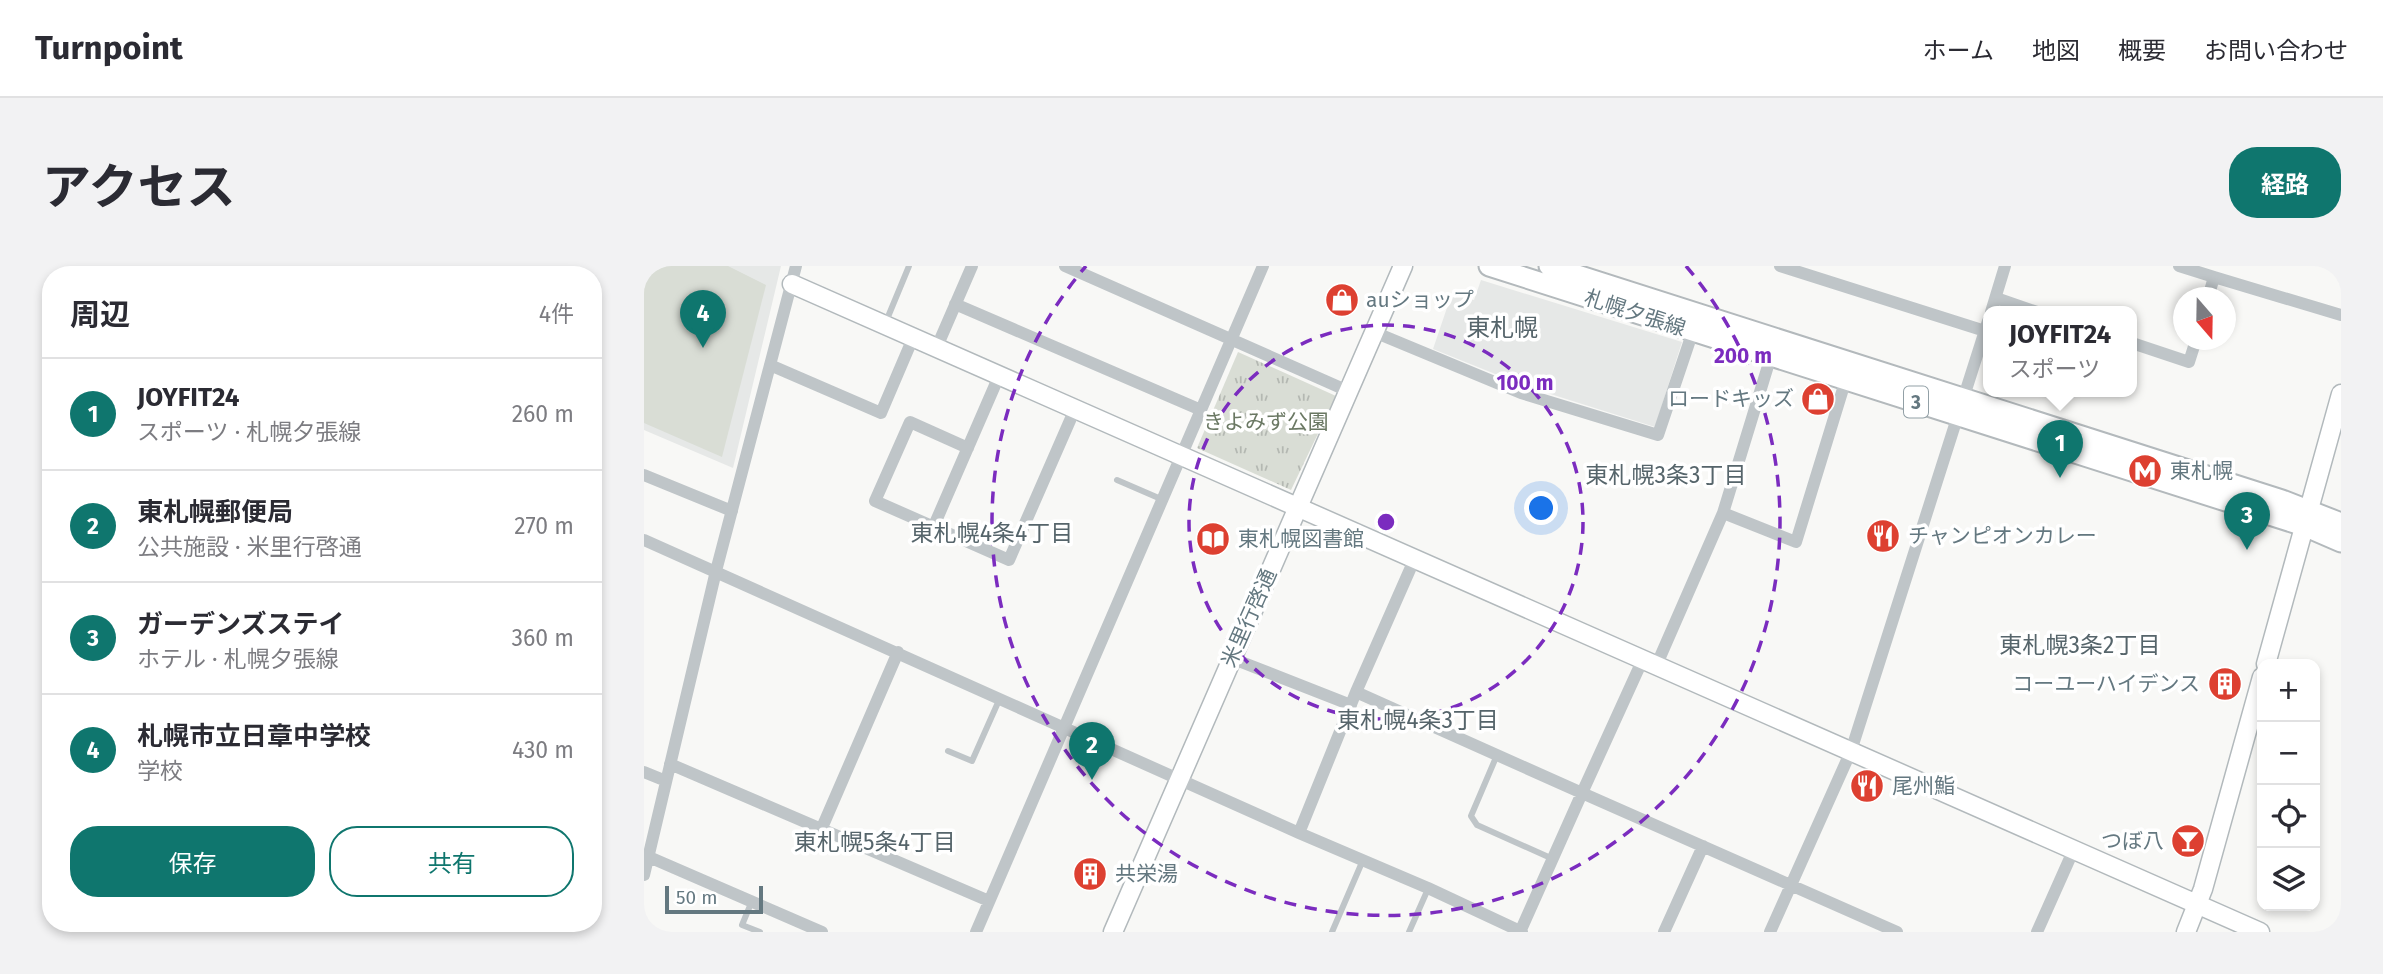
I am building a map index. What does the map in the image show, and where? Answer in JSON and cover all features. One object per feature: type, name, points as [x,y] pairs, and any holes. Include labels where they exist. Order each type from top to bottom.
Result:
[{"type":"main road","name":"札幌夕張線","points":[[1489,266],[1846,379],[1961,407]]},
{"type":"main road","name":"札幌夕張線","points":[[1549,266],[1961,407],[2307,518],[2341,523]]},
{"type":"main road","name":"札幌夕張線","points":[[2307,518],[2341,542]]},
{"type":"street","points":[[644,875],[716,571],[796,266]]},
{"type":"street","points":[[936,349],[972,266]]},
{"type":"street","points":[[1065,266],[1348,391]]},
{"type":"street","points":[[976,932],[1263,266]]},
{"type":"street","name":"米里行啓通","points":[[1113,932],[1403,266]]},
{"type":"street","points":[[1780,266],[1983,325]]},
{"type":"street","points":[[1993,306],[2005,266]]},
{"type":"street","points":[[2179,266],[2341,315]]},
{"type":"street","points":[[2211,287],[2214,277]]},
{"type":"street","points":[[792,285],[2260,932]]},
{"type":"street","points":[[1996,298],[2019,306]]},
{"type":"street","points":[[955,304],[1201,410]]},
{"type":"street","points":[[1374,332],[1521,393],[1658,436],[1693,331]]},
{"type":"street","points":[[770,365],[881,412],[913,338]]},
{"type":"street","points":[[1770,932],[1851,751],[1983,338]]},
{"type":"street","points":[[2137,345],[2189,362],[2193,350]]},
{"type":"street","points":[[644,540],[1428,888],[1521,932],[1583,793],[1723,513],[1771,356]]},
{"type":"street","points":[[933,528],[999,376]]},
{"type":"street","points":[[1723,513],[1796,542],[1846,379]]},
{"type":"street","points":[[2267,659],[2341,394]]},
{"type":"street","points":[[968,448],[910,422],[875,501],[1009,560],[1075,409]]},
{"type":"street","points":[[644,475],[732,511]]},
{"type":"street","points":[[1299,833],[1356,692],[1415,558]]},
{"type":"street","points":[[821,830],[898,652]]},
{"type":"street","points":[[1231,658],[1351,705]]},
{"type":"street","points":[[1356,692],[1896,932]]},
{"type":"street","points":[[2186,932],[2198,904],[2257,695]]},
{"type":"street","points":[[670,764],[989,901]]},
{"type":"street","points":[[644,772],[666,781]]},
{"type":"street","points":[[1664,932],[1703,846]]},
{"type":"street","points":[[2037,932],[2074,849]]},
{"type":"street","points":[[649,858],[752,901],[814,931]]},
{"type":"lane","points":[[884,325],[909,266]]},
{"type":"lane","points":[[1117,481],[1161,499]]},
{"type":"lane","points":[[948,751],[972,761],[1000,698]]},
{"type":"lane","points":[[1497,755],[1471,816],[1477,825],[1553,859]]},
{"type":"lane","points":[[1332,932],[1363,860]]},
{"type":"lane","points":[[1409,932],[1428,888]]},
{"type":"lane","points":[[752,901],[742,925],[760,932]]},
{"type":"shaded area","points":[[644,266],[781,266],[733,468],[644,430]]},
{"type":"shaded area","points":[[1481,280],[1682,342],[1655,427],[1525,386],[1433,349],[1452,293],[1474,300]]},
{"type":"green space","points":[[644,266],[728,266],[766,285],[722,457],[644,423]]},
{"type":"green space","name":"きよみず公園","points":[[1238,352],[1336,396],[1291,490],[1197,448]]},
{"type":"place","name":"auショップ","points":[[1342,300]]},
{"type":"place","name":"札幌市立日章中学校","points":[[703,348]]},
{"type":"place","name":"ロードキッズ","points":[[1818,399]]},
{"type":"place","name":"東札幌","points":[[2145,471]]},
{"type":"place","name":"JOYFIT24","points":[[2060,478]]},
{"type":"place","name":"チャンピオンカレー","points":[[1883,536]]},
{"type":"place","name":"東札幌図書館","points":[[1213,539]]},
{"type":"place","name":"ガーデンズステイ","points":[[2247,550]]},
{"type":"place","name":"コーユーハイデンス","points":[[2225,684]]},
{"type":"place","name":"東札幌郵便局","points":[[1092,780]]},
{"type":"place","name":"尾州鮨","points":[[1867,786]]},
{"type":"place","name":"つぼ八","points":[[2188,841]]},
{"type":"place","name":"共栄湯","points":[[1090,874]]},
{"type":"district","name":"東札幌","points":[[1502,328]]},
{"type":"district","name":"東札幌3条3丁目","points":[[1666,475]]},
{"type":"district","name":"東札幌4条4丁目","points":[[992,533]]},
{"type":"district","name":"東札幌3条2丁目","points":[[2080,645]]},
{"type":"district","name":"東札幌4条3丁目","points":[[1418,720]]},
{"type":"district","name":"東札幌5条4丁目","points":[[875,842]]}]
